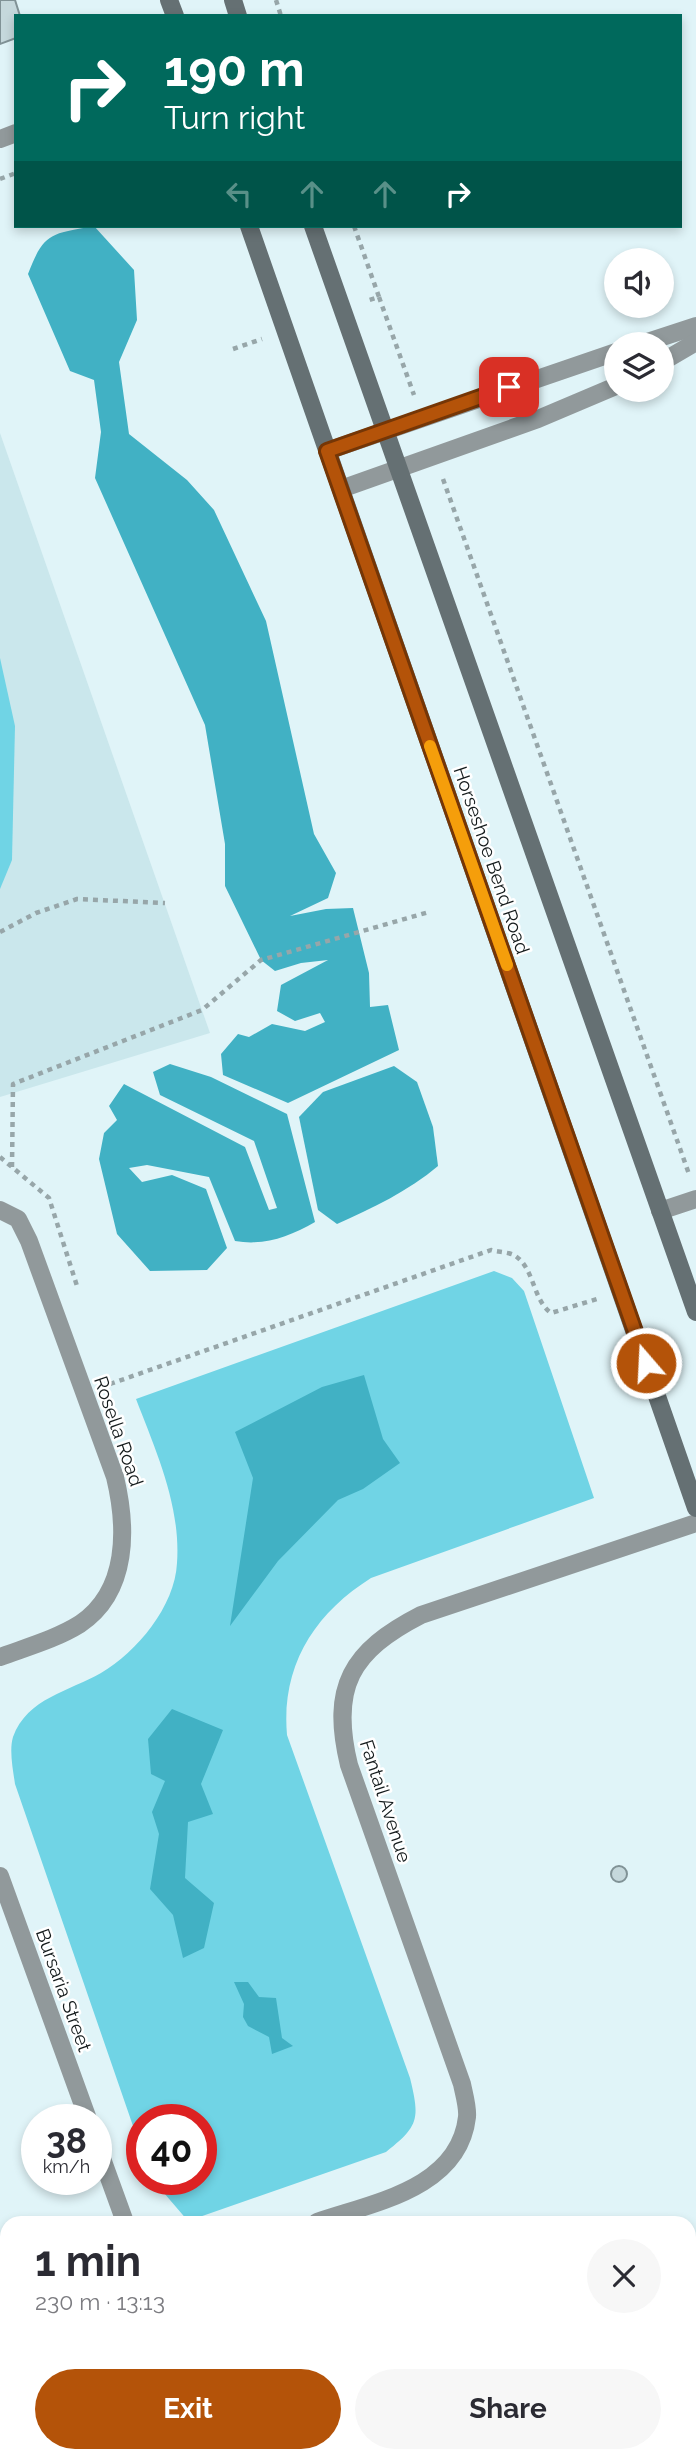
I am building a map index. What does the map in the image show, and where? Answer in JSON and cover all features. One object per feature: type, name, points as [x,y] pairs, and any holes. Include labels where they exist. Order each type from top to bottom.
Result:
[{"type":"street","name":"Horseshoe Bend Road","points":[[250,228],[696,1508]]},
{"type":"street","points":[[314,228],[696,1312]]},
{"type":"street","points":[[674,333],[696,326]]},
{"type":"street","points":[[674,355],[696,342]]},
{"type":"street","points":[[327,451],[604,356]]},
{"type":"street","points":[[341,489],[436,457],[604,391]]},
{"type":"street","points":[[660,1211],[694,1190]]},
{"type":"street","name":"Rosella Road","points":[[0,1657],[81,1623],[103,1602],[117,1573],[124,1523],[115,1477],[29,1241],[18,1219],[3,1210]]},
{"type":"street","name":"Fantail Avenue","points":[[335,2216],[405,2192],[438,2174],[458,2147],[468,2116],[462,2084],[349,1765],[341,1732],[342,1696],[358,1662],[386,1633],[421,1615],[696,1523]]},
{"type":"street","name":"Bursaria Street","points":[[0,1876],[83,2104]]},
{"type":"street","points":[[112,2186],[123,2216]]},
{"type":"path","points":[[379,297],[422,418]]},
{"type":"path","points":[[436,457],[694,1190]]},
{"type":"path","points":[[0,932],[36,913],[77,899],[165,903]]},
{"type":"path","points":[[12,1167],[13,1084],[202,1010],[261,960],[429,912]]},
{"type":"path","points":[[106,1373],[110,1385],[491,1250],[514,1255],[530,1275],[542,1307],[551,1313],[568,1310]]},
{"type":"shaded area","points":[[96,228],[134,270],[137,320],[119,362],[129,434],[187,480],[214,510],[266,621],[314,834],[336,873],[328,898],[290,916],[326,909],[353,908],[369,973],[370,1007],[388,1005],[399,1050],[288,1103],[223,1075],[221,1054],[238,1034],[249,1037],[272,1024],[305,1031],[325,1022],[320,1013],[295,1021],[277,1011],[281,985],[328,960],[301,963],[275,971],[261,960],[225,886],[225,844],[205,725],[95,478],[101,432],[94,380],[70,371],[28,274],[45,242],[68,231]]},
{"type":"shaded area","points":[[0,433],[210,1033],[0,1097]]},
{"type":"shaded area","points":[[0,658],[15,726],[12,860],[0,889]]},
{"type":"shaded area","points":[[170,1064],[211,1077],[287,1114],[315,1222],[276,1239],[235,1241],[209,1177],[147,1165],[129,1168],[142,1182],[172,1175],[206,1189],[227,1248],[207,1270],[150,1271],[117,1234],[99,1159],[104,1133],[117,1120],[109,1106],[124,1084],[245,1147],[269,1210],[277,1208],[254,1141],[160,1095],[153,1072]]},
{"type":"shaded area","points":[[394,1066],[417,1082],[433,1127],[438,1166],[403,1191],[337,1224],[318,1210],[299,1117],[323,1092]]},
{"type":"shaded area","points":[[494,1271],[512,1278],[524,1291],[594,1498],[371,1578],[333,1608],[305,1644],[290,1686],[287,1735],[410,2078],[416,2113],[411,2128],[386,2152],[202,2216],[184,2216],[166,2195],[217,2195],[217,2104],[126,2106],[15,1784],[11,1754],[13,1737],[28,1713],[51,1697],[115,1664],[140,1640],[162,1611],[175,1579],[177,1542],[166,1479],[136,1399]]},
{"type":"shaded area","points":[[364,1375],[383,1439],[400,1463],[363,1489],[338,1500],[278,1561],[230,1626],[253,1478],[235,1432],[322,1387]]},
{"type":"shaded area","points":[[172,1709],[223,1730],[201,1784],[213,1814],[188,1822],[185,1878],[214,1903],[204,1948],[183,1958],[173,1915],[150,1889],[159,1834],[152,1812],[165,1781],[151,1774],[148,1739]]},
{"type":"shaded area","points":[[234,1982],[248,1982],[259,1997],[276,1998],[282,2038],[293,2046],[272,2054],[269,2037],[248,2026],[243,2017],[244,2004]]},
{"type":"building","points":[[0,0],[15,0],[19,14],[14,14],[14,39],[0,44]]},
{"type":"building","points":[[619,1866],[625,1868],[625,1880],[619,1882],[613,1880],[611,1874],[613,1868]]},
{"type":"slow traffic","points":[[430,746],[507,965]]},
{"type":"route","points":[[509,387],[327,451],[646,1363]]}]
